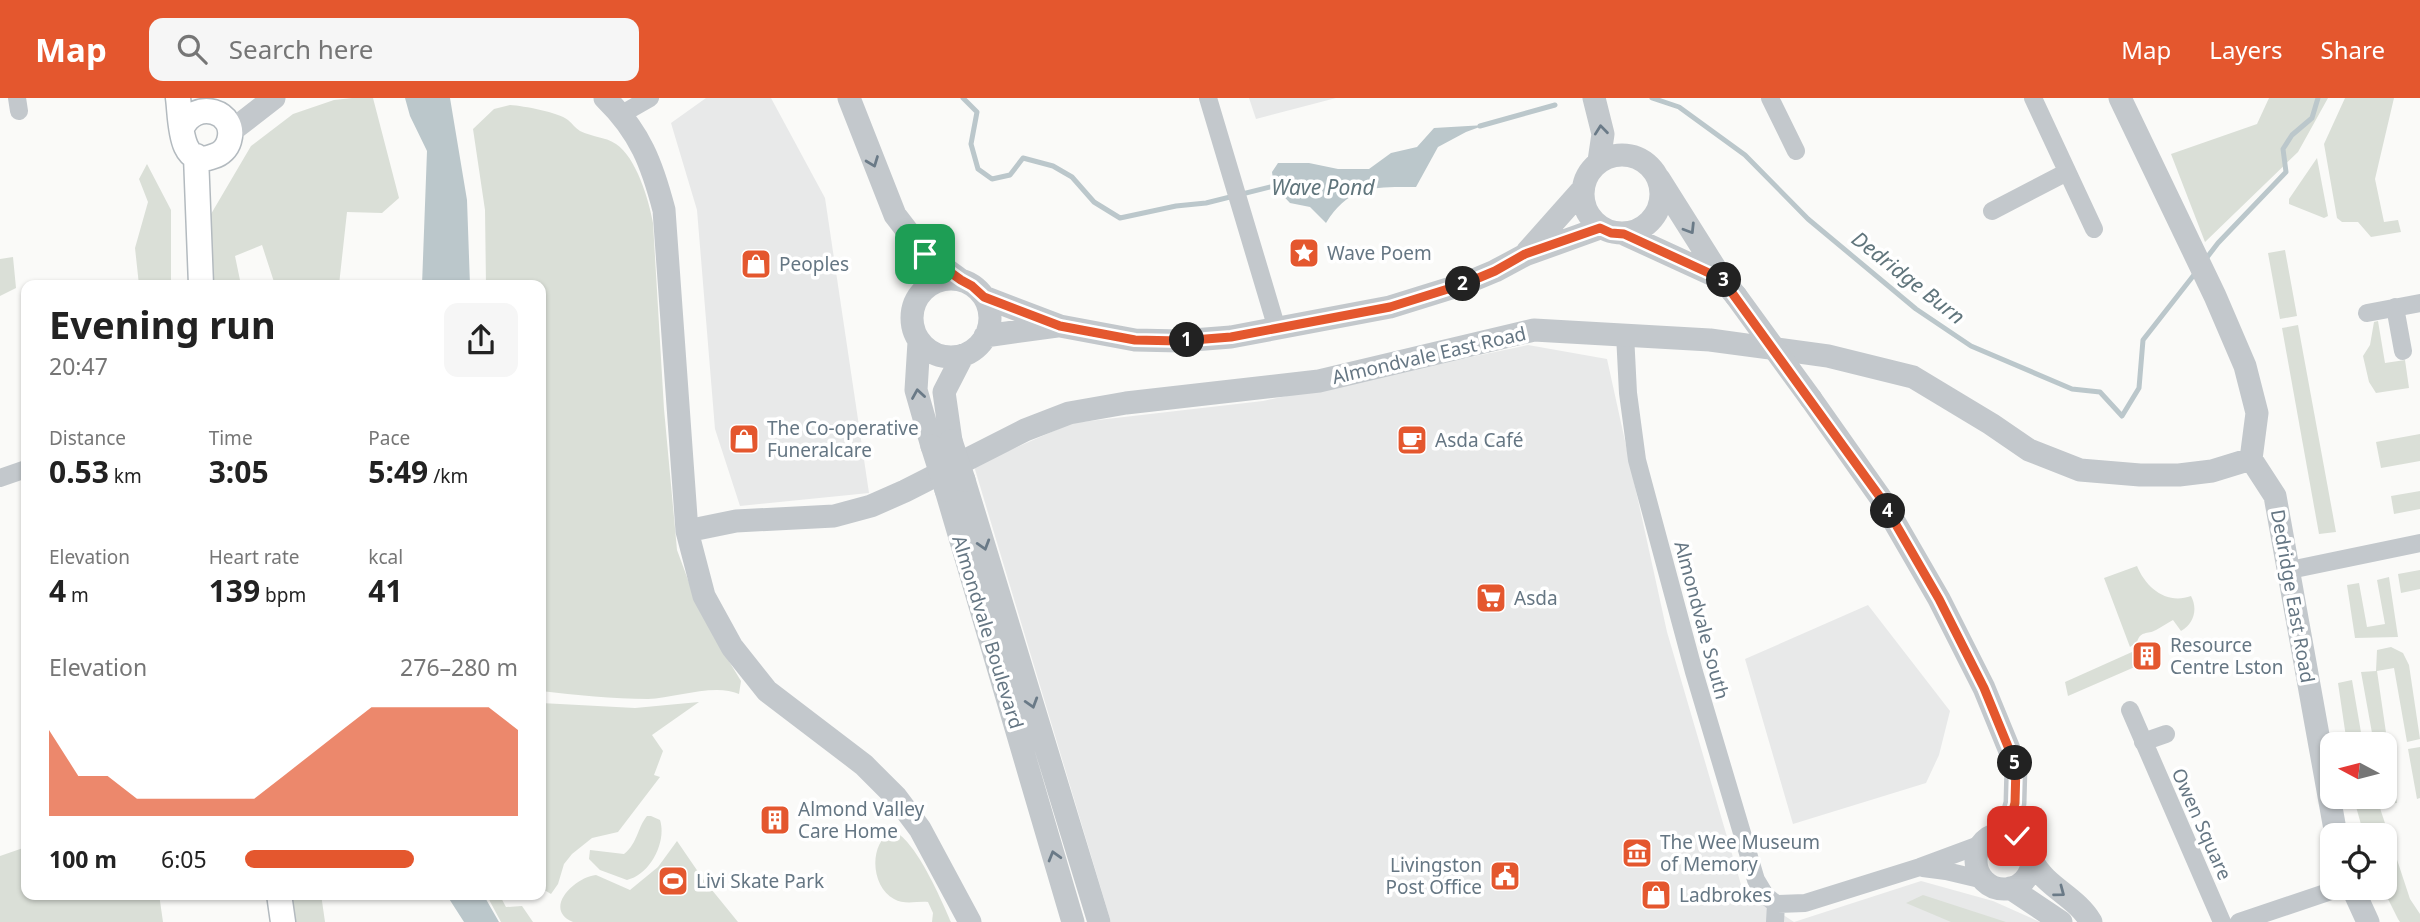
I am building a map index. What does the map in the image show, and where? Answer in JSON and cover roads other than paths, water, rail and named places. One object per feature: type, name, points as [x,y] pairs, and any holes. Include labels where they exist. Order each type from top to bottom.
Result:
[{"type":"main road","points":[[178,98],[183,142],[190,153],[207,155],[229,141],[212,114],[189,116],[182,128]]},
{"type":"main road","points":[[201,280],[198,231],[207,155]]},
{"type":"main road","points":[[280,900],[283,922]]},
{"type":"street","points":[[212,114],[274,98]]},
{"type":"street","points":[[606,98],[622,114],[641,142],[650,162],[664,210],[687,531],[704,596],[732,648],[768,691],[864,765],[896,797],[920,829],[970,922]]},
{"type":"street","points":[[622,114],[650,98]]},
{"type":"street","points":[[849,98],[895,215],[925,254],[984,297],[1060,326],[1135,340],[1180,341],[1231,337],[1390,307],[1464,284],[1525,254],[1600,228]]},
{"type":"street","points":[[1208,98],[1277,329]]},
{"type":"street","points":[[1594,98],[1603,134],[1599,162]]},
{"type":"street","points":[[1770,98],[1796,151]]},
{"type":"street","points":[[2033,98],[2094,229]]},
{"type":"street","points":[[2120,98],[2215,296],[2245,366],[2257,413],[2251,459]]},
{"type":"street","points":[[1659,179],[1662,198],[1652,220],[1639,230],[1624,234],[1611,233],[1600,228],[1589,217],[1584,204],[1583,189],[1586,176],[1599,162],[1612,155],[1625,154],[1647,163],[1659,179],[1729,287],[1880,497],[1939,599],[1984,688],[2016,766],[2015,803],[2007,833]]},
{"type":"street","points":[[1992,211],[2067,172]]},
{"type":"street","points":[[1525,254],[1583,189]]},
{"type":"street","points":[[1624,234],[1729,287]]},
{"type":"street","points":[[961,280],[938,281],[919,295],[914,304],[914,331],[919,342],[934,354],[949,357],[963,355],[977,347],[985,336],[990,318],[984,297]]},
{"type":"street","points":[[2367,313],[2420,303]]},
{"type":"street","points":[[2395,307],[2403,351]]},
{"type":"street","points":[[985,336],[1060,326]]},
{"type":"street","name":"Almondvale East Road","points":[[687,531],[736,521],[834,516],[871,506],[1025,430],[1098,407],[1320,381],[1534,330],[1710,340],[1828,356],[1913,377],[2029,450],[2080,470],[2179,475],[2212,471],[2251,459]]},
{"type":"street","name":"Almondvale South","points":[[1625,334],[1628,393],[1637,460],[1694,672],[1756,880],[1776,913],[1920,867],[1982,844]]},
{"type":"street","name":"Almondvale Boulevard","points":[[919,342],[916,390],[941,443],[1002,640],[1098,922]]},
{"type":"street","name":"Almondvale Boulevard","points":[[941,443],[944,392],[963,355]]},
{"type":"street","name":"Dedridge East Road","points":[[2251,459],[2275,496],[2333,823]]},
{"type":"street","points":[[0,478],[21,472]]},
{"type":"street","points":[[2290,570],[2420,543]]},
{"type":"street","name":"Almondvale Boulevard","points":[[1002,640],[1073,922]]},
{"type":"street","name":"Owen Square","points":[[2130,710],[2222,922]]},
{"type":"street","points":[[2143,742],[2166,734]]},
{"type":"street","points":[[2032,859],[2026,878],[2010,888],[2000,889],[1984,880],[1976,862],[1982,844],[1998,834],[2017,836],[2024,842],[2032,859],[2038,872],[2084,910],[2091,922]]},
{"type":"street","name":"Almondvale South","points":[[1920,867],[1984,880]]},
{"type":"street","points":[[2010,888],[2061,922]]},
{"type":"street","points":[[2239,922],[2320,895]]},
{"type":"street","points":[[2358,900],[2368,922]]},
{"type":"water","points":[[405,98],[450,98],[467,200],[470,280],[422,280],[427,151],[410,116]]},
{"type":"water","name":"Wave Pond","points":[[1485,125],[1438,147],[1416,187],[1376,188],[1354,194],[1335,210],[1326,223],[1310,207],[1290,203],[1274,186],[1272,172],[1278,163],[1369,169],[1391,153],[1417,147],[1434,128]]},
{"type":"water","points":[[450,900],[486,900],[499,922],[464,922]]},
{"type":"waterway","name":"Dedridge Burn","points":[[963,98],[977,112],[971,144],[978,169],[992,179],[1010,175],[1023,158],[1053,166],[1072,177],[1094,202],[1120,218],[1176,206],[1206,203],[1274,186],[1280,187]]},
{"type":"waterway","name":"Dedridge Burn","points":[[1652,98],[1679,107],[1745,155],[1808,219],[1916,309],[1971,346],[2072,389],[2100,392],[2122,416],[2139,388],[2143,340],[2197,271]]},
{"type":"waterway","name":"Dedridge Burn","points":[[2205,260],[2286,172],[2283,149],[2292,135],[2312,118],[2318,98]]},
{"type":"waterway","name":"Dedridge Burn","points":[[1480,126],[1555,105]]},
{"type":"place","name":"Wave Poem","points":[[1304,253]]},
{"type":"place","name":"Peoples","points":[[756,264]]},
{"type":"place","name":"The Co-operative Funeralcare","points":[[744,439]]},
{"type":"place","name":"Asda Café","points":[[1412,440]]},
{"type":"place","name":"Asda","points":[[1491,598]]},
{"type":"place","name":"Resource Centre Lston","points":[[2147,656]]},
{"type":"place","name":"Almond Valley Care Home","points":[[775,820]]},
{"type":"place","name":"The Wee Museum of Memory","points":[[1637,853]]},
{"type":"place","name":"Livingston Post Office","points":[[1505,876]]},
{"type":"place","name":"Livi Skate Park","points":[[673,881]]},
{"type":"place","name":"Ladbrokes","points":[[1656,895]]}]
